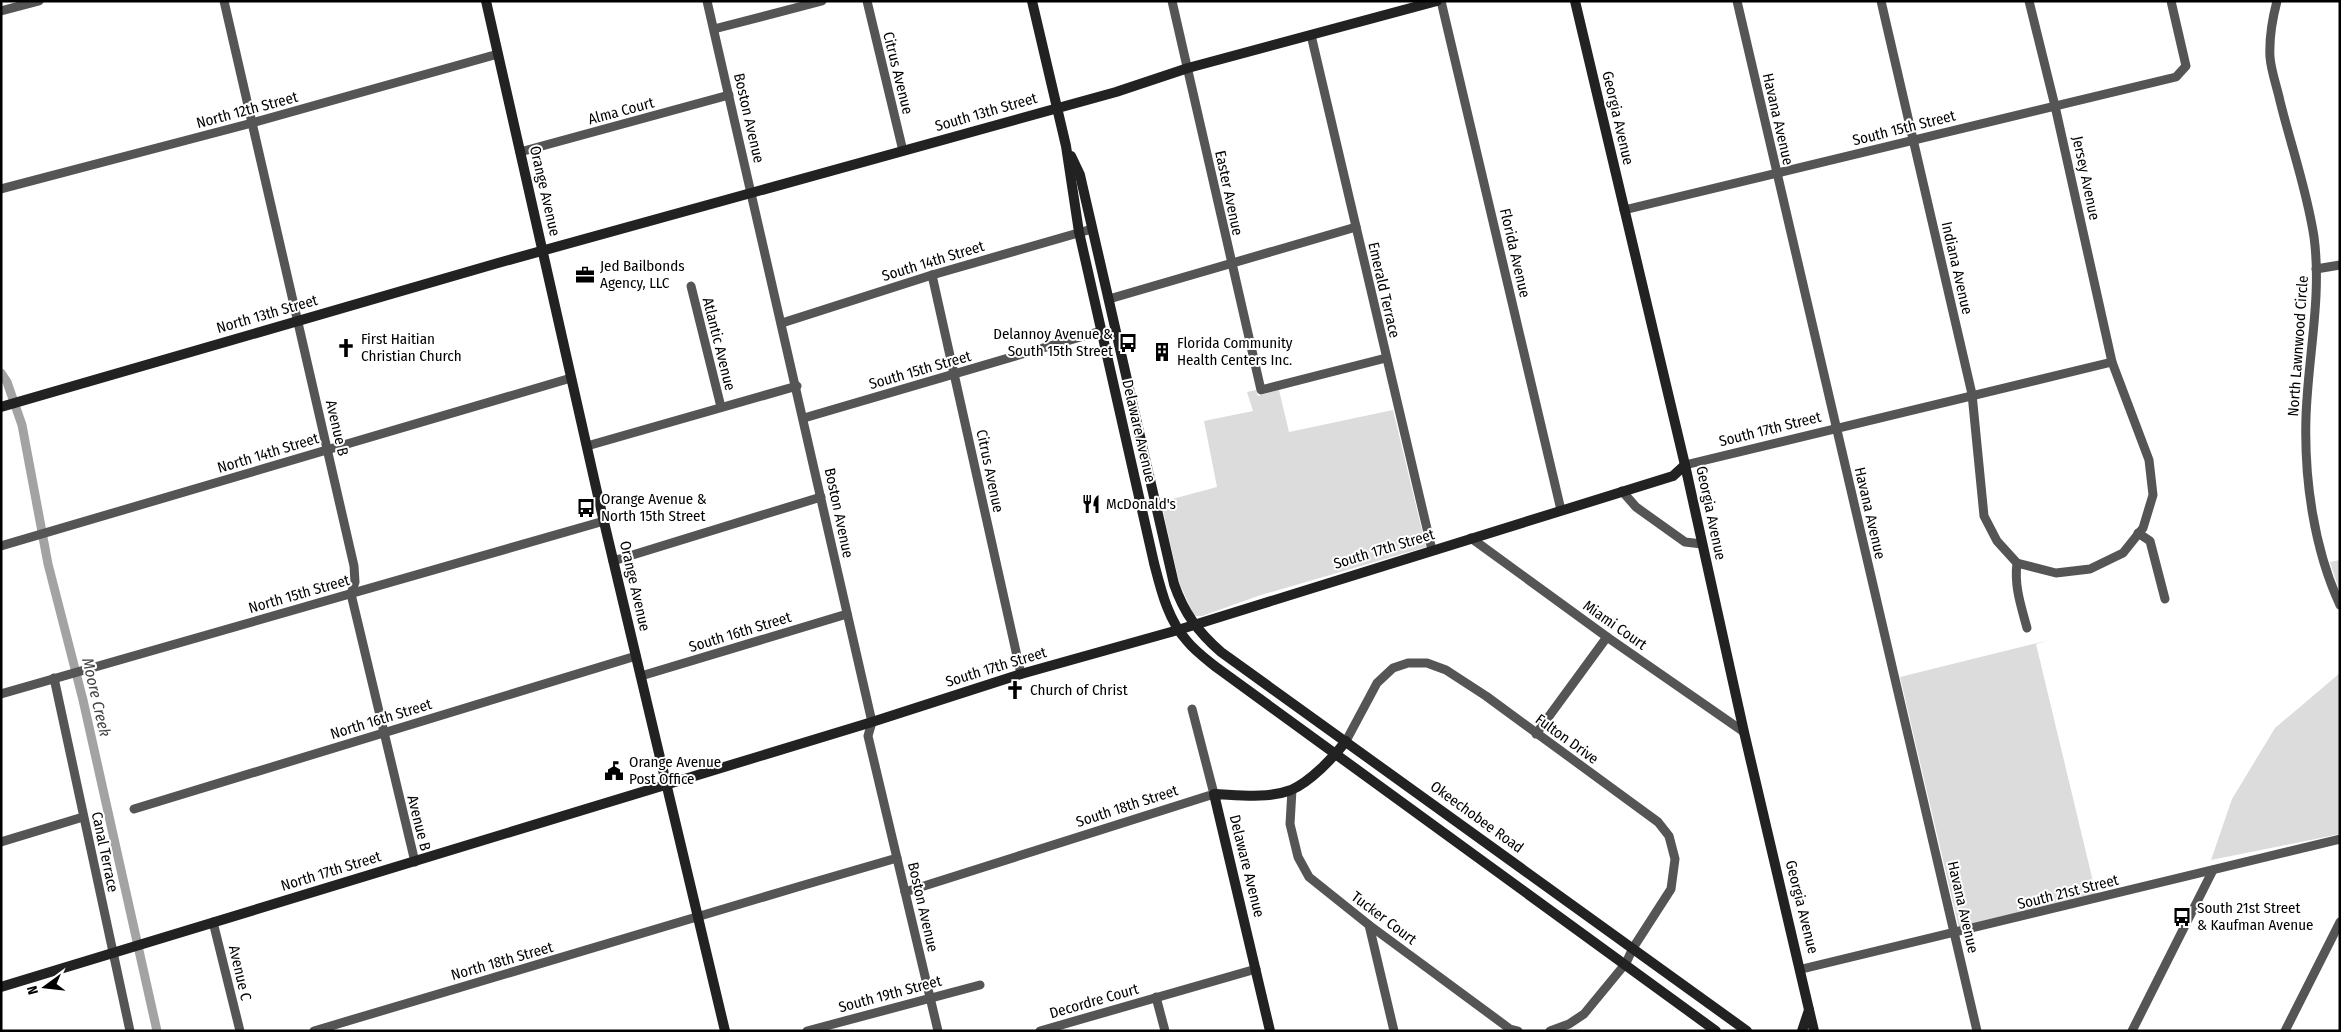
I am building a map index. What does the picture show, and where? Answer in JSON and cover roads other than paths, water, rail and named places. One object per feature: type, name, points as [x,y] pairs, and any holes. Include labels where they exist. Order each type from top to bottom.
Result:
[{"type":"street","points":[[1,11],[38,1]]},
{"type":"street","name":"Avenue B","points":[[224,1],[354,566],[355,582],[351,594],[415,862]]},
{"type":"street","name":"Orange Avenue","points":[[486,1],[613,561],[668,783],[726,1031]]},
{"type":"street","name":"Boston Avenue","points":[[707,1],[797,386],[872,722],[868,736],[938,1031]]},
{"type":"street","points":[[714,29],[822,1]]},
{"type":"street","name":"Citrus Avenue","points":[[867,1],[903,151]]},
{"type":"street","name":"Delaware Avenue","points":[[1032,1],[1066,146],[1079,232],[1101,331],[1161,589],[1178,630]]},
{"type":"street","name":"Easter Avenue","points":[[1172,1],[1261,390],[1386,358]]},
{"type":"street","name":"South 13th Street","points":[[543,250],[1058,108],[1159,79],[1188,68],[1421,3],[1437,1]]},
{"type":"street","name":"Florida Avenue","points":[[1441,1],[1561,510]]},
{"type":"street","name":"Georgia Avenue","points":[[1575,1],[1685,465],[1744,732],[1802,969],[1814,1031]]},
{"type":"street","name":"Havana Avenue","points":[[1737,1],[1956,934],[1977,1031]]},
{"type":"street","name":"Indiana Avenue","points":[[1881,1],[1972,394],[1984,516],[1997,541],[2017,563]]},
{"type":"street","name":"Jersey Avenue","points":[[2017,563],[2056,573],[2090,569],[2123,553],[2143,528],[2153,495],[2149,460],[2112,362],[2056,106],[2029,1]]},
{"type":"street","name":"South 15th Street","points":[[1624,210],[2176,77],[2186,66],[2171,1]]},
{"type":"street","name":"North Lawnwood Circle","points":[[2277,1],[2271,26],[2270,58],[2304,188],[2314,236],[2316,303],[2306,418],[2308,466],[2320,545],[2333,590],[2340,605]]},
{"type":"street","name":"Emerald Terrace","points":[[1311,35],[1432,550]]},
{"type":"street","name":"North 12th Street","points":[[1,189],[252,123],[498,54]]},
{"type":"street","name":"Alma Court","points":[[520,152],[729,95]]},
{"type":"street","name":"Delaware Avenue","points":[[1066,146],[1080,175],[1174,584],[1193,625]]},
{"type":"street","points":[[1109,299],[1356,228]]},
{"type":"street","name":"South 14th Street","points":[[782,323],[932,275],[1092,229]]},
{"type":"street","name":"North 13th Street","points":[[9,405],[543,250]]},
{"type":"street","points":[[2316,269],[2340,265]]},
{"type":"street","name":"Citrus Avenue","points":[[932,275],[1021,674]]},
{"type":"street","name":"Atlantic Avenue","points":[[691,286],[721,407]]},
{"type":"street","name":"South 15th Street","points":[[804,418],[1101,331]]},
{"type":"street","name":"South 17th Street","points":[[668,783],[872,722],[1021,674],[1178,630],[1673,476],[1685,465],[1972,394],[2112,362]]},
{"type":"street","name":"North 14th Street","points":[[1,546],[571,378]]},
{"type":"street","points":[[587,446],[797,386]]},
{"type":"street","points":[[1622,491],[1636,508],[1685,542],[1702,544]]},
{"type":"street","points":[[613,561],[821,497]]},
{"type":"street","name":"North 15th Street","points":[[1,694],[604,521]]},
{"type":"street","points":[[2138,533],[2150,542],[2165,599]]},
{"type":"street","name":"Miami Court","points":[[1471,538],[1607,637],[1744,732]]},
{"type":"street","points":[[2017,563],[2015,576],[2026,628]]},
{"type":"street","name":"South 16th Street","points":[[641,676],[847,614]]},
{"type":"street","name":"Okeechobee Road","points":[[1193,625],[1221,652],[1747,1031]]},
{"type":"street","name":"Okeechobee Road","points":[[1178,630],[1187,642],[1216,667],[1626,963],[1716,1031]]},
{"type":"street","points":[[1536,734],[1607,637]]},
{"type":"street","name":"North 16th Street","points":[[134,809],[636,656]]},
{"type":"street","name":"Fulton Drive","points":[[1346,741],[1377,684],[1393,668],[1408,663],[1427,663],[1446,670],[1658,822],[1669,836],[1675,859],[1671,889],[1632,948],[1626,963]]},
{"type":"street","name":"Canal Terrace","points":[[59,677],[83,818],[130,1031]]},
{"type":"street","name":"Delaware Avenue","points":[[1192,709],[1270,1031]]},
{"type":"street","name":"South 18th Street","points":[[905,892],[1214,794],[1257,796],[1292,790],[1318,771],[1337,753],[1346,741]]},
{"type":"street","name":"North 17th Street","points":[[1,987],[415,862],[668,783]]},
{"type":"street","name":"Tucker Court","points":[[1292,790],[1290,824],[1298,857],[1309,877],[1369,925],[1510,1029],[1518,1031]]},
{"type":"street","points":[[1,842],[83,818]]},
{"type":"street","name":"South 21st Street","points":[[1802,969],[1956,934],[2340,839]]},
{"type":"street","points":[[698,915],[897,858]]},
{"type":"street","points":[[2132,1031],[2213,870]]},
{"type":"street","name":"North 18th Street","points":[[314,1031],[602,946],[698,915]]},
{"type":"street","name":"Avenue C","points":[[214,922],[240,1031]]},
{"type":"street","points":[[2285,1031],[2340,922]]},
{"type":"street","points":[[1369,925],[1394,1031]]},
{"type":"street","points":[[1550,1031],[1569,1024],[1584,1014],[1626,963]]},
{"type":"street","name":"Decordre Court","points":[[1040,1031],[1256,969]]},
{"type":"street","name":"South 19th Street","points":[[806,1031],[980,984]]},
{"type":"street","name":"Decordre Court","points":[[1156,997],[1165,1031]]},
{"type":"street","points":[[1802,1031],[1810,1009]]},
{"type":"waterway","name":"Moore Creek","points":[[1,373],[7,382],[22,425],[48,564],[83,700],[157,1031]]},
{"type":"place","name":"Jed Bailbonds Agency, LLC","points":[[585,275]]},
{"type":"place","name":"Delannoy Avenue & South 15th Street","points":[[1128,343]]},
{"type":"place","name":"First Haitian Christian Church","points":[[346,348]]},
{"type":"place","name":"Florida Community Health Centers Inc.","points":[[1162,352]]},
{"type":"place","name":"McDonald's","points":[[1091,504]]},
{"type":"place","name":"Orange Avenue & North 15th Street","points":[[586,508]]},
{"type":"place","name":"Church of Christ","points":[[1015,690]]},
{"type":"place","name":"Orange Avenue Post Office","points":[[614,771]]},
{"type":"place","name":"South 21st Street & Kaufman Avenue","points":[[2182,917]]}]
